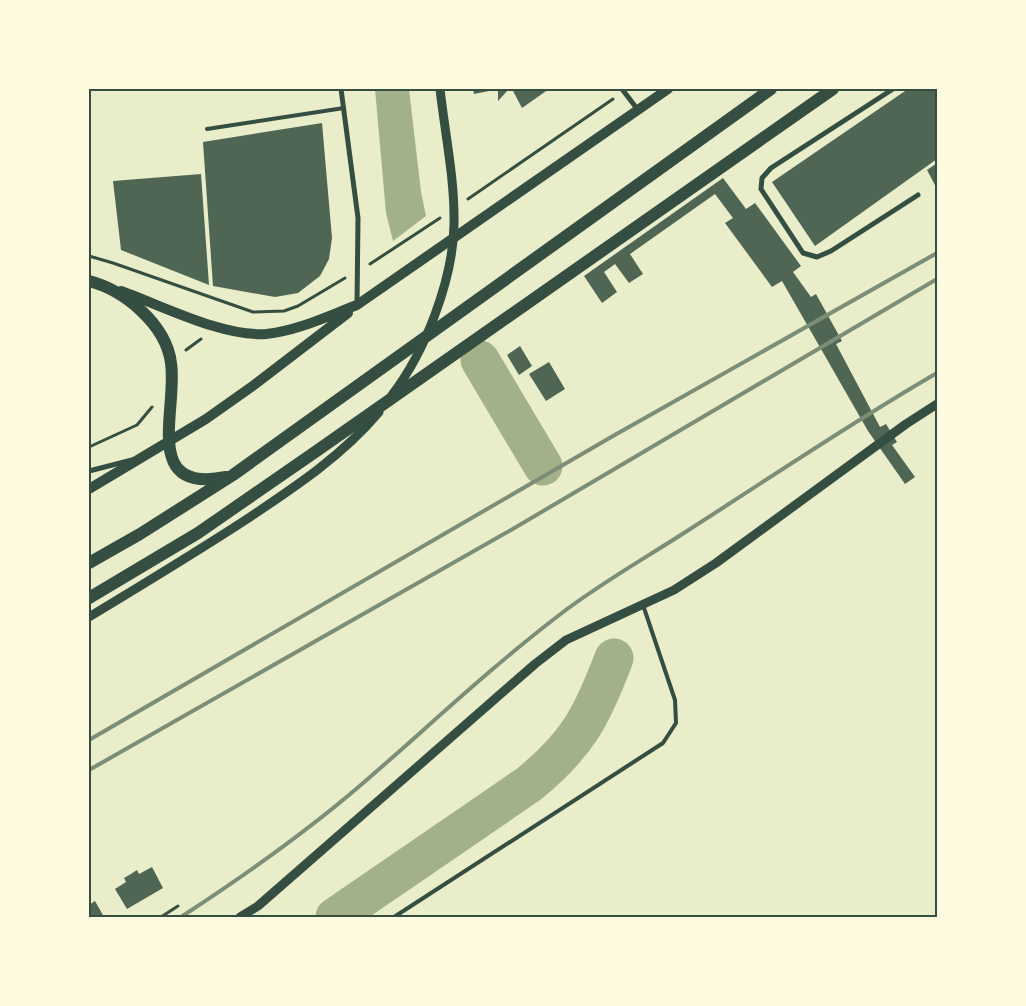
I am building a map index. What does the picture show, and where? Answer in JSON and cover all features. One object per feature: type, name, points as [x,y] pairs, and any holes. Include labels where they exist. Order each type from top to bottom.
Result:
[{"type":"main road","points":[[89,281],[218,327],[253,334],[276,332],[319,320],[357,305],[668,89]]},
{"type":"main road","points":[[89,563],[140,534],[233,475],[770,89]]},
{"type":"main road","points":[[89,598],[198,533],[505,320],[748,146],[833,89]]},
{"type":"main road","points":[[110,287],[153,324],[161,335],[171,360],[173,395],[168,443],[176,466],[189,477],[199,480],[210,480],[233,475]]},
{"type":"main road","points":[[90,487],[168,443],[254,385],[348,313]]},
{"type":"street","points":[[341,89],[358,218],[357,305],[348,313]]},
{"type":"street","points":[[89,617],[220,536],[341,452],[367,426],[402,380],[428,330],[439,300],[447,276],[453,240],[453,204],[440,89]]},
{"type":"street","points":[[893,89],[771,168],[762,178],[761,189],[803,253],[817,257],[831,252],[918,195]]},
{"type":"street","points":[[623,90],[638,110]]},
{"type":"street","points":[[240,917],[258,906],[535,664],[566,640],[674,590],[716,563],[906,424],[937,404]]},
{"type":"street","points":[[89,471],[142,457]]},
{"type":"lane","points":[[207,129],[344,108]]},
{"type":"lane","points":[[394,917],[663,743],[676,723],[675,700],[643,605]]},
{"type":"path","points":[[460,204],[623,90]]},
{"type":"path","points":[[89,256],[253,312],[284,311],[298,306],[356,272],[443,215]]},
{"type":"path","points":[[171,360],[218,327]]},
{"type":"path","points":[[89,447],[137,425],[148,414],[154,403]]},
{"type":"path","points":[[161,917],[178,906]]},
{"type":"shaded area","points":[[375,89],[409,89],[421,192],[426,216],[393,241],[386,213]]},
{"type":"building","points":[[473,89],[494,89],[494,90],[474,94]]},
{"type":"building","points":[[498,89],[509,89],[498,101]]},
{"type":"building","points":[[512,89],[549,89],[522,108]]},
{"type":"building","points":[[908,89],[937,89],[937,159],[815,246],[772,182]]},
{"type":"building","points":[[322,123],[332,238],[329,259],[320,276],[298,293],[275,297],[213,286],[203,142]]},
{"type":"building","points":[[937,163],[937,189],[927,170]]},
{"type":"building","points":[[201,174],[209,285],[121,250],[113,181]]},
{"type":"building","points":[[723,178],[746,209],[755,203],[801,266],[793,272],[811,297],[816,294],[842,341],[836,344],[880,427],[886,424],[897,442],[892,445],[915,477],[905,484],[868,431],[782,281],[772,287],[725,223],[733,218],[715,194],[630,254],[643,274],[629,283],[615,264],[604,272],[617,292],[602,303],[584,276]]},
{"type":"building","points":[[520,346],[532,366],[519,375],[507,355]]},
{"type":"building","points":[[549,362],[565,389],[546,401],[529,374]]},
{"type":"building","points":[[152,867],[163,888],[127,909],[115,889],[126,882],[124,878],[137,870],[139,874]]},
{"type":"building","points":[[95,901],[104,917],[89,917],[89,905]]},
{"type":"waterway","points":[[480,360],[543,466]]},
{"type":"waterway","points":[[335,917],[529,784],[546,769],[560,756],[582,728],[598,697],[614,658]]},
{"type":"railway","points":[[89,740],[613,436],[937,253]]},
{"type":"railway","points":[[89,770],[511,530],[937,279]]},
{"type":"railway","points":[[181,917],[251,870],[319,820],[508,656],[574,604],[605,582],[842,431],[937,373]]}]
